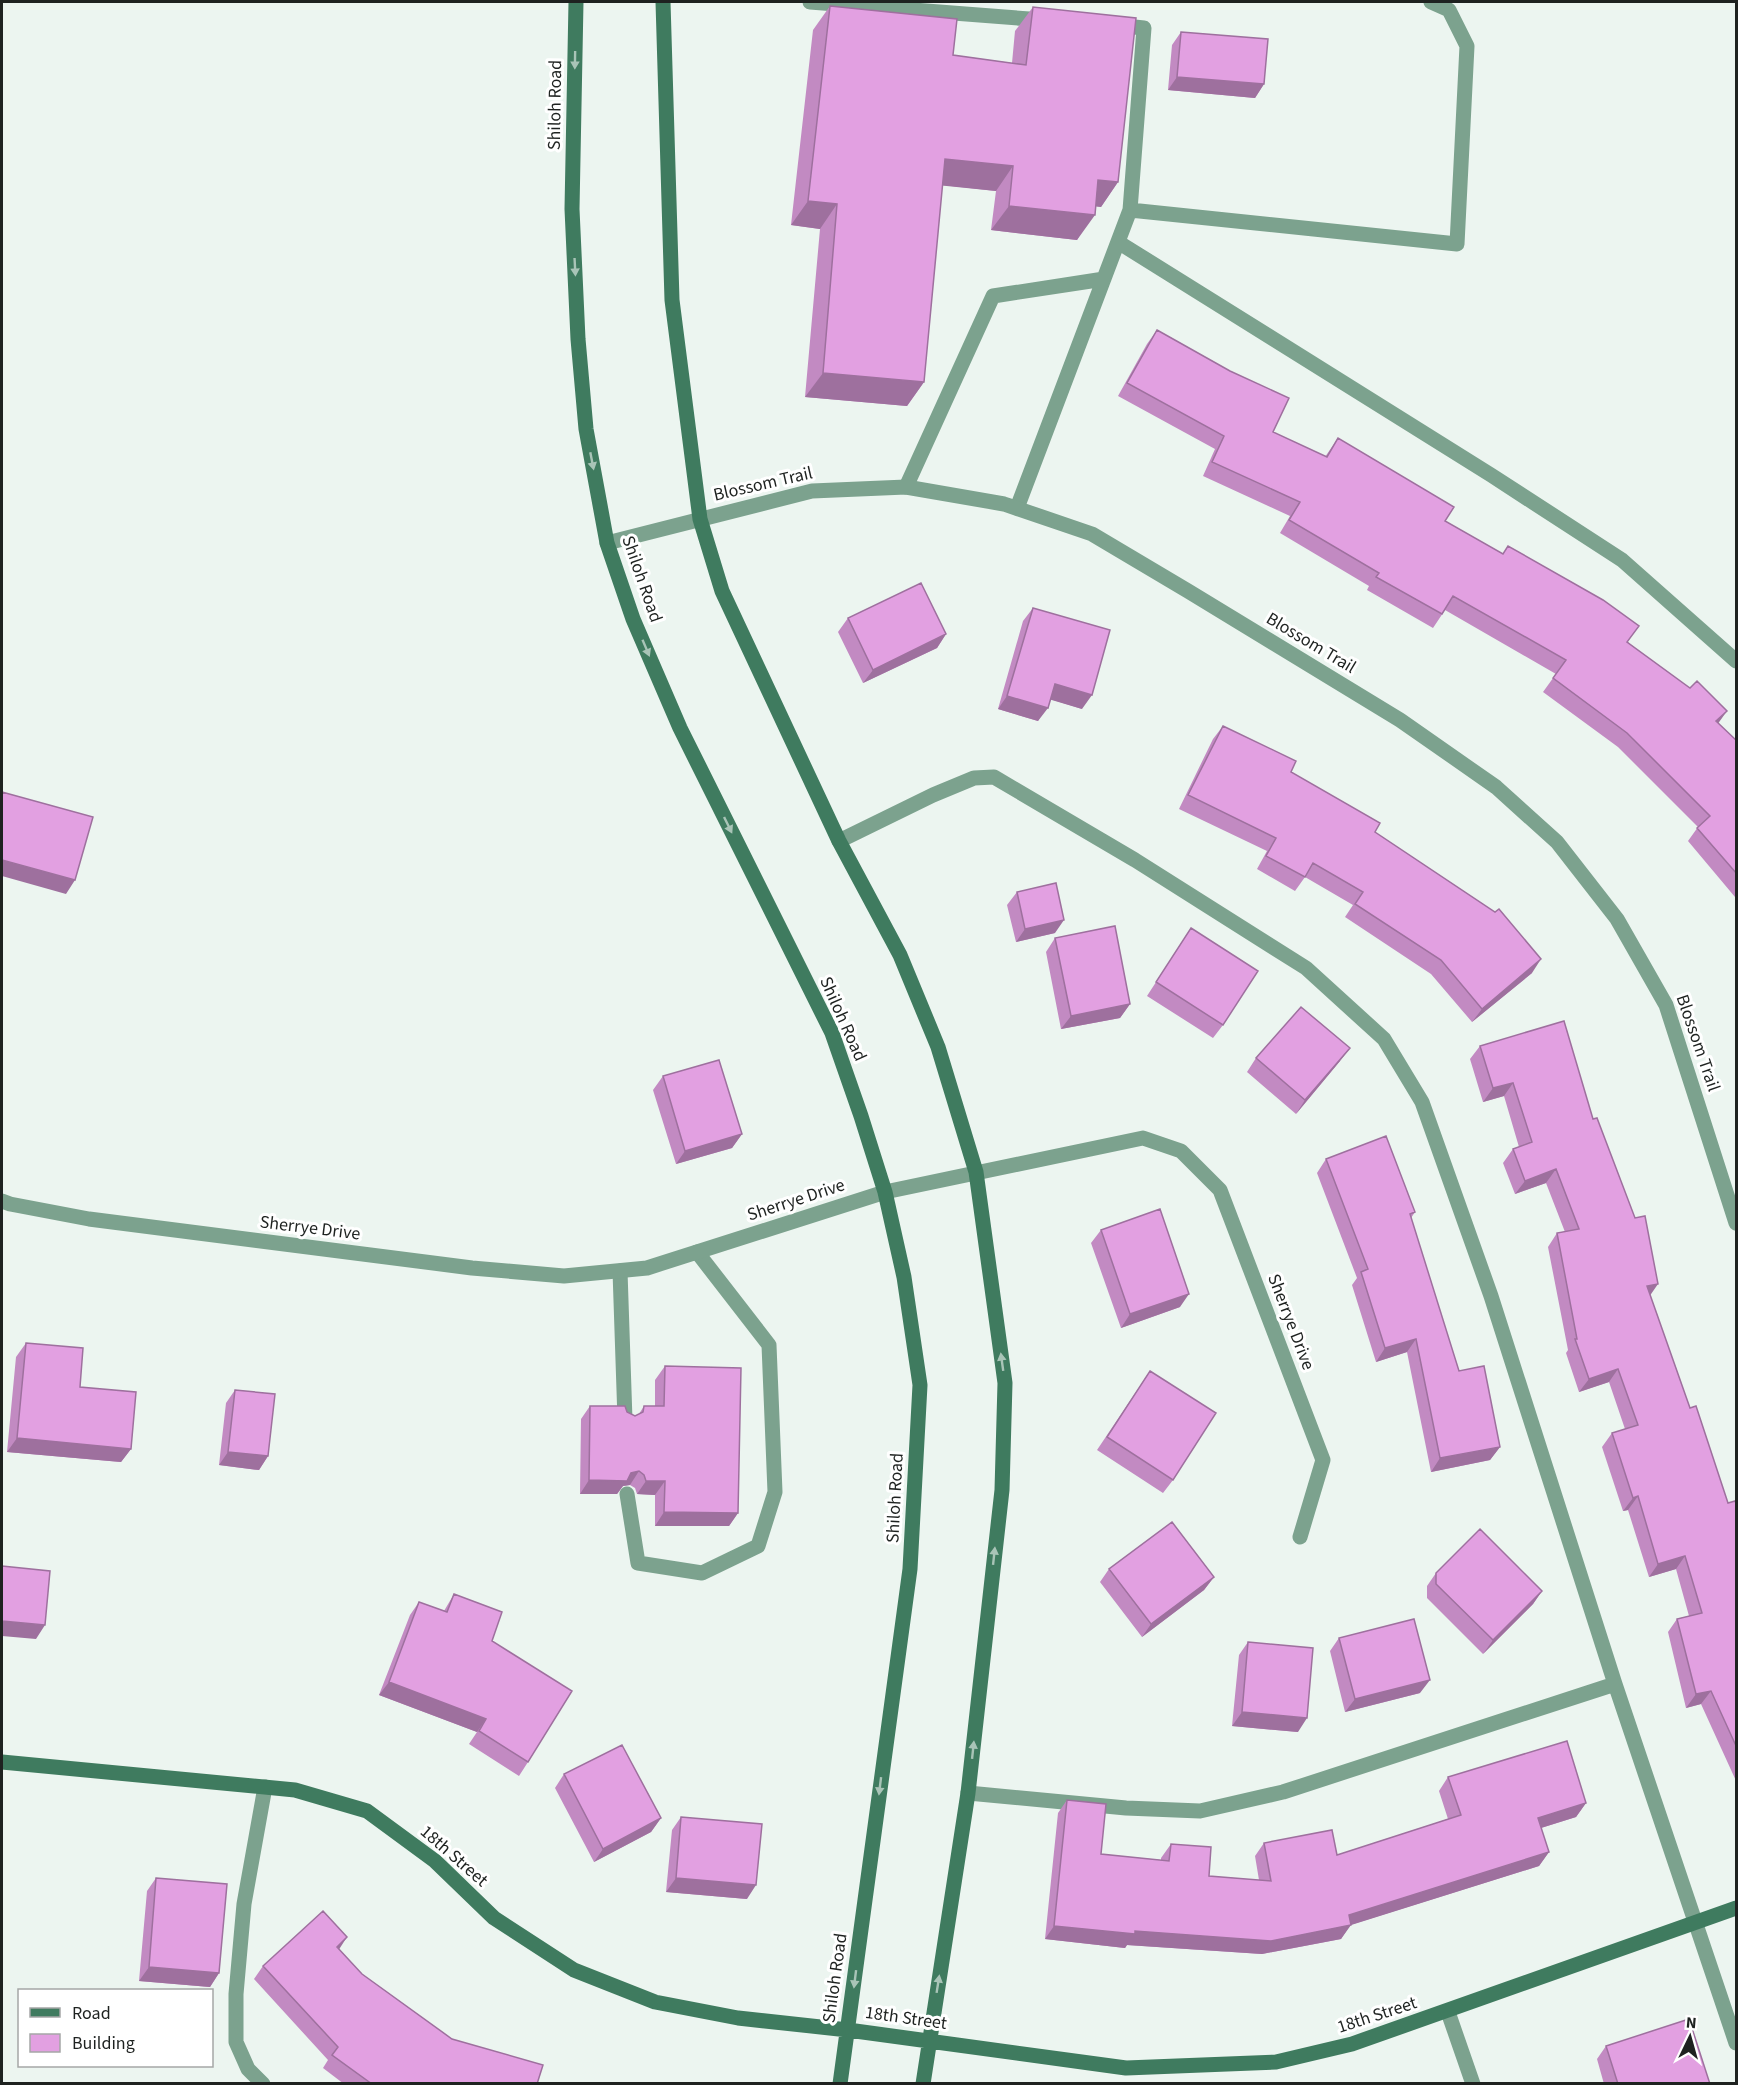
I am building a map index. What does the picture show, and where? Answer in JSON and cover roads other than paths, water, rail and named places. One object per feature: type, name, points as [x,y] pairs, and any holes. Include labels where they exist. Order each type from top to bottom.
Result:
[{"type":"main road","name":"Shiloh Road","points":[[576,2],[572,209],[578,339],[586,429],[607,543],[633,619],[680,728],[831,1033],[885,1192],[904,1277],[920,1385],[910,1569],[840,2084]]},
{"type":"main road","points":[[663,2],[672,300],[700,519],[722,591],[839,841],[900,955],[938,1047],[976,1172],[1005,1383],[1002,1490],[968,1793],[923,2084]]},
{"type":"main road","name":"18th Street","points":[[2,1762],[295,1790],[367,1811],[435,1862],[494,1918],[573,1970],[655,2002],[738,2018],[848,2030],[1126,2068],[1276,2062],[1352,2044],[1448,2012],[1737,1908]]},
{"type":"street","points":[[810,2],[1060,21]]},
{"type":"street","points":[[1130,210],[1457,244],[1467,46],[1449,10],[1431,2]]},
{"type":"street","points":[[1017,508],[1130,210],[1144,28],[1096,24]]},
{"type":"street","points":[[1118,242],[1219,303],[1622,560],[1737,661]]},
{"type":"street","points":[[906,487],[993,296],[1104,279]]},
{"type":"street","name":"Blossom Trail","points":[[607,543],[812,490],[906,487],[1004,504],[1092,534],[1400,720],[1496,787],[1557,842],[1617,919],[1666,1005],[1737,1224]]},
{"type":"street","points":[[839,841],[974,777],[994,777],[1135,860],[1306,968],[1384,1039],[1422,1102],[1491,1296],[1615,1684],[1737,2043]]},
{"type":"street","name":"Sherrye Drive","points":[[2,1201],[89,1219],[472,1268],[564,1276],[647,1268],[885,1192],[1143,1138],[1181,1151],[1220,1190],[1323,1460],[1300,1537]]},
{"type":"street","points":[[627,1494],[638,1563],[702,1573],[759,1546],[775,1492],[768,1345],[697,1252]]},
{"type":"street","points":[[620,1270],[625,1420]]},
{"type":"street","points":[[968,1793],[1126,1808],[1200,1811],[1283,1792],[1615,1684]]},
{"type":"street","points":[[263,2084],[248,2069],[236,2042],[236,1994],[244,1905],[265,1787]]},
{"type":"street","points":[[1448,2012],[1473,2084]]}]
